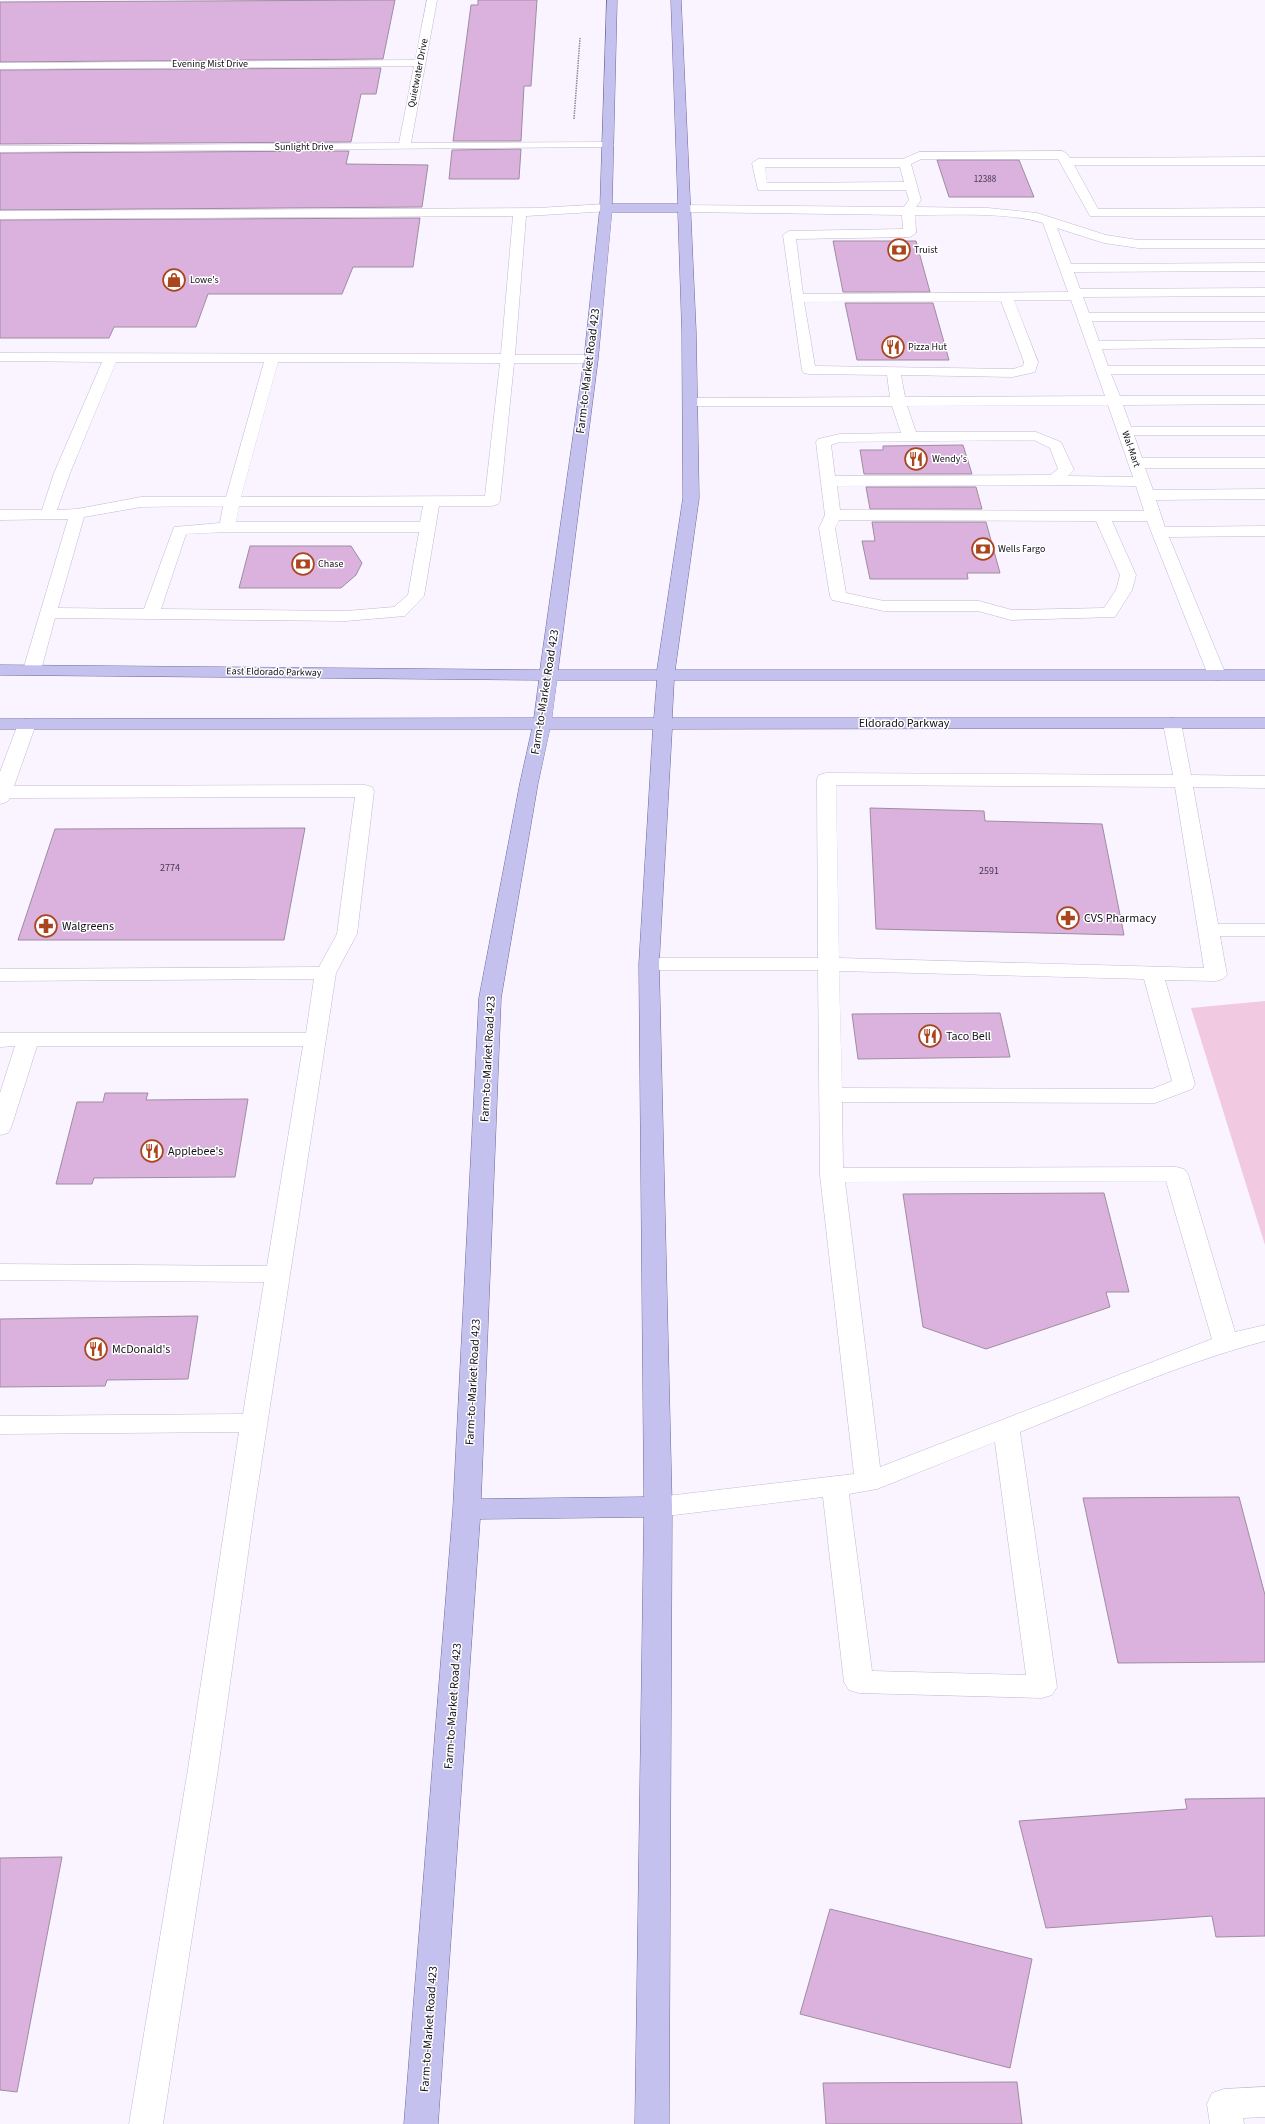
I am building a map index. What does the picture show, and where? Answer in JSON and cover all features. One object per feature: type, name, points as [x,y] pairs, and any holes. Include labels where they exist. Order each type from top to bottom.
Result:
[{"type":"main road","name":"Farm-to-Market Road 423","points":[[421,2124],[467,1509],[490,998],[529,782],[542,723],[591,359],[606,208],[612,0]]},
{"type":"main road","points":[[652,2124],[658,1507],[649,964],[667,653],[691,498],[689,332],[676,0]]},
{"type":"main road","points":[[606,208],[683,208]]},
{"type":"main road","name":"East Eldorado Parkway","points":[[0,670],[548,675]]},
{"type":"main road","points":[[548,675],[1265,675]]},
{"type":"main road","points":[[0,724],[542,723]]},
{"type":"main road","name":"Eldorado Parkway","points":[[542,723],[1265,723]]},
{"type":"main road","points":[[467,1509],[658,1507]]},
{"type":"street","name":"Quietwater Drive","points":[[404,147],[432,0]]},
{"type":"street","name":"Evening Mist Drive","points":[[0,66],[420,63]]},
{"type":"street","name":"Sunlight Drive","points":[[0,149],[608,145]]},
{"type":"street","points":[[911,186],[762,187],[758,163],[905,163],[919,156],[1062,155],[1094,213]]},
{"type":"street","points":[[1066,162],[1265,161]]},
{"type":"street","points":[[905,163],[915,200],[908,211],[910,233],[789,235],[797,298],[809,370],[1013,373],[1030,369],[1031,362],[1006,297]]},
{"type":"street","points":[[0,215],[520,212],[606,208]]},
{"type":"street","points":[[683,208],[988,212],[1037,217],[1104,239],[1138,244],[1265,244]]},
{"type":"street","points":[[0,515],[78,514],[141,502],[492,501],[508,358],[520,212]]},
{"type":"street","points":[[1066,227],[1094,213],[1265,212]]},
{"type":"street","name":"Wal-Mart","points":[[1049,222],[1094,344],[1154,516],[1217,675]]},
{"type":"street","points":[[1066,268],[1265,267]]},
{"type":"street","points":[[797,298],[1006,297],[1265,292]]},
{"type":"street","points":[[1084,317],[1265,317]]},
{"type":"street","points":[[1094,344],[1265,343]]},
{"type":"street","points":[[0,357],[591,359]]},
{"type":"street","points":[[48,514],[62,473],[111,357]]},
{"type":"street","points":[[227,527],[232,502],[272,357]]},
{"type":"street","points":[[1103,370],[1265,370]]},
{"type":"street","points":[[893,371],[898,401],[910,437]]},
{"type":"street","points":[[690,402],[1265,400]]},
{"type":"street","points":[[1125,432],[1265,431]]},
{"type":"street","points":[[1054,480],[1066,470],[1056,445],[1036,436],[840,438],[823,442],[833,515],[826,528],[838,596],[884,606],[979,606],[1011,614],[1109,614],[1124,590],[1128,576],[1102,515]]},
{"type":"street","points":[[1136,463],[1265,463]]},
{"type":"street","points":[[828,481],[1054,480],[1145,488],[1265,494]]},
{"type":"street","points":[[49,613],[346,616],[399,612],[416,596],[432,501]]},
{"type":"street","points":[[32,670],[78,514]]},
{"type":"street","points":[[833,515],[1154,516]]},
{"type":"street","points":[[151,614],[180,530],[227,527],[428,527]]},
{"type":"street","points":[[1160,532],[1265,532]]},
{"type":"street","points":[[649,964],[829,964],[1216,975],[1172,723]]},
{"type":"street","points":[[27,724],[1,794],[365,792],[347,934],[326,973],[255,1423],[202,1777],[146,2124]]},
{"type":"street","points":[[868,1482],[832,1175],[826,779],[1182,780],[1264,784]]},
{"type":"street","points":[[1208,930],[1265,930]]},
{"type":"street","points":[[0,975],[326,973]]},
{"type":"street","points":[[831,1095],[1155,1096],[1184,1084],[1153,974]]},
{"type":"street","points":[[0,1040],[316,1039]]},
{"type":"street","points":[[0,1128],[28,1040]]},
{"type":"street","points":[[832,1175],[1176,1174],[1226,1342]]},
{"type":"street","points":[[0,1272],[278,1274]]},
{"type":"street","points":[[658,1507],[868,1482],[1226,1342],[1265,1332]]},
{"type":"street","points":[[0,1425],[255,1423]]},
{"type":"street","points":[[835,1486],[859,1682],[1042,1687],[1006,1428]]},
{"type":"street","points":[[1225,2114],[1265,2102]]},
{"type":"shaded area","points":[[1265,1001],[1265,1245],[1191,1008]]},
{"type":"building","points":[[395,0],[383,59],[0,62],[0,2]]},
{"type":"building","points":[[478,0],[537,0],[531,86],[524,86],[521,141],[453,141],[471,5],[478,5]]},
{"type":"building","points":[[381,68],[376,94],[361,94],[351,142],[0,144],[0,70]]},
{"type":"building","points":[[521,149],[519,179],[449,179],[452,150]]},
{"type":"building","points":[[349,151],[346,164],[428,165],[422,207],[0,210],[0,153]]},
{"type":"building","points":[[937,160],[1019,160],[1034,197],[949,197]]},
{"type":"building","name":"Lowe's","points":[[420,218],[413,267],[353,267],[342,294],[208,294],[196,327],[114,327],[109,338],[0,338],[0,220]]},
{"type":"building","points":[[833,241],[916,241],[930,292],[843,292]]},
{"type":"building","points":[[845,303],[933,303],[949,360],[857,360]]},
{"type":"building","name":"Wendy's","points":[[963,445],[972,474],[864,474],[860,450],[883,450],[883,446]]},
{"type":"building","points":[[866,487],[976,487],[982,509],[870,509]]},
{"type":"building","name":"Wells Fargo","points":[[872,522],[986,522],[1000,573],[967,573],[968,579],[870,579],[862,541],[875,541]]},
{"type":"building","name":"Chase","points":[[250,546],[351,546],[362,563],[356,575],[341,588],[239,588]]},
{"type":"building","name":"CVS Pharmacy","points":[[870,808],[984,811],[985,821],[1102,824],[1124,935],[876,929]]},
{"type":"building","name":"Walgreens","points":[[305,828],[284,940],[18,940],[55,829]]},
{"type":"building","name":"Taco Bell","points":[[1000,1013],[1010,1057],[858,1059],[852,1014]]},
{"type":"building","name":"Applebee's","points":[[105,1093],[148,1093],[146,1100],[248,1099],[235,1177],[94,1178],[92,1184],[56,1184],[77,1102],[103,1102]]},
{"type":"building","points":[[1104,1193],[1129,1292],[1106,1292],[1110,1307],[986,1349],[923,1327],[903,1194]]},
{"type":"building","name":"McDonald's","points":[[198,1316],[188,1379],[107,1380],[105,1386],[0,1387],[0,1319]]},
{"type":"building","points":[[1239,1497],[1265,1595],[1265,1662],[1118,1663],[1083,1498]]},
{"type":"building","points":[[1265,1798],[1265,1936],[1216,1937],[1212,1916],[1046,1928],[1019,1821],[1187,1809],[1185,1799]]},
{"type":"building","points":[[62,1857],[17,2092],[0,2090],[0,1858]]},
{"type":"building","points":[[830,1909],[1032,1959],[1010,2068],[800,2014]]},
{"type":"building","points":[[1017,2082],[1022,2124],[826,2124],[823,2083]]},
{"type":"place","name":"Truist","points":[[899,250]]},
{"type":"place","name":"Lowe's","points":[[174,280]]},
{"type":"place","name":"Pizza Hut","points":[[893,347]]},
{"type":"place","name":"Wendy's","points":[[916,459]]},
{"type":"place","name":"Wells Fargo","points":[[983,549]]},
{"type":"place","name":"Chase","points":[[303,564]]},
{"type":"place","name":"CVS Pharmacy","points":[[1068,918]]},
{"type":"place","name":"Walgreens","points":[[46,926]]},
{"type":"place","name":"Taco Bell","points":[[930,1036]]},
{"type":"place","name":"Applebee's","points":[[152,1151]]},
{"type":"place","name":"McDonald's","points":[[96,1349]]}]
